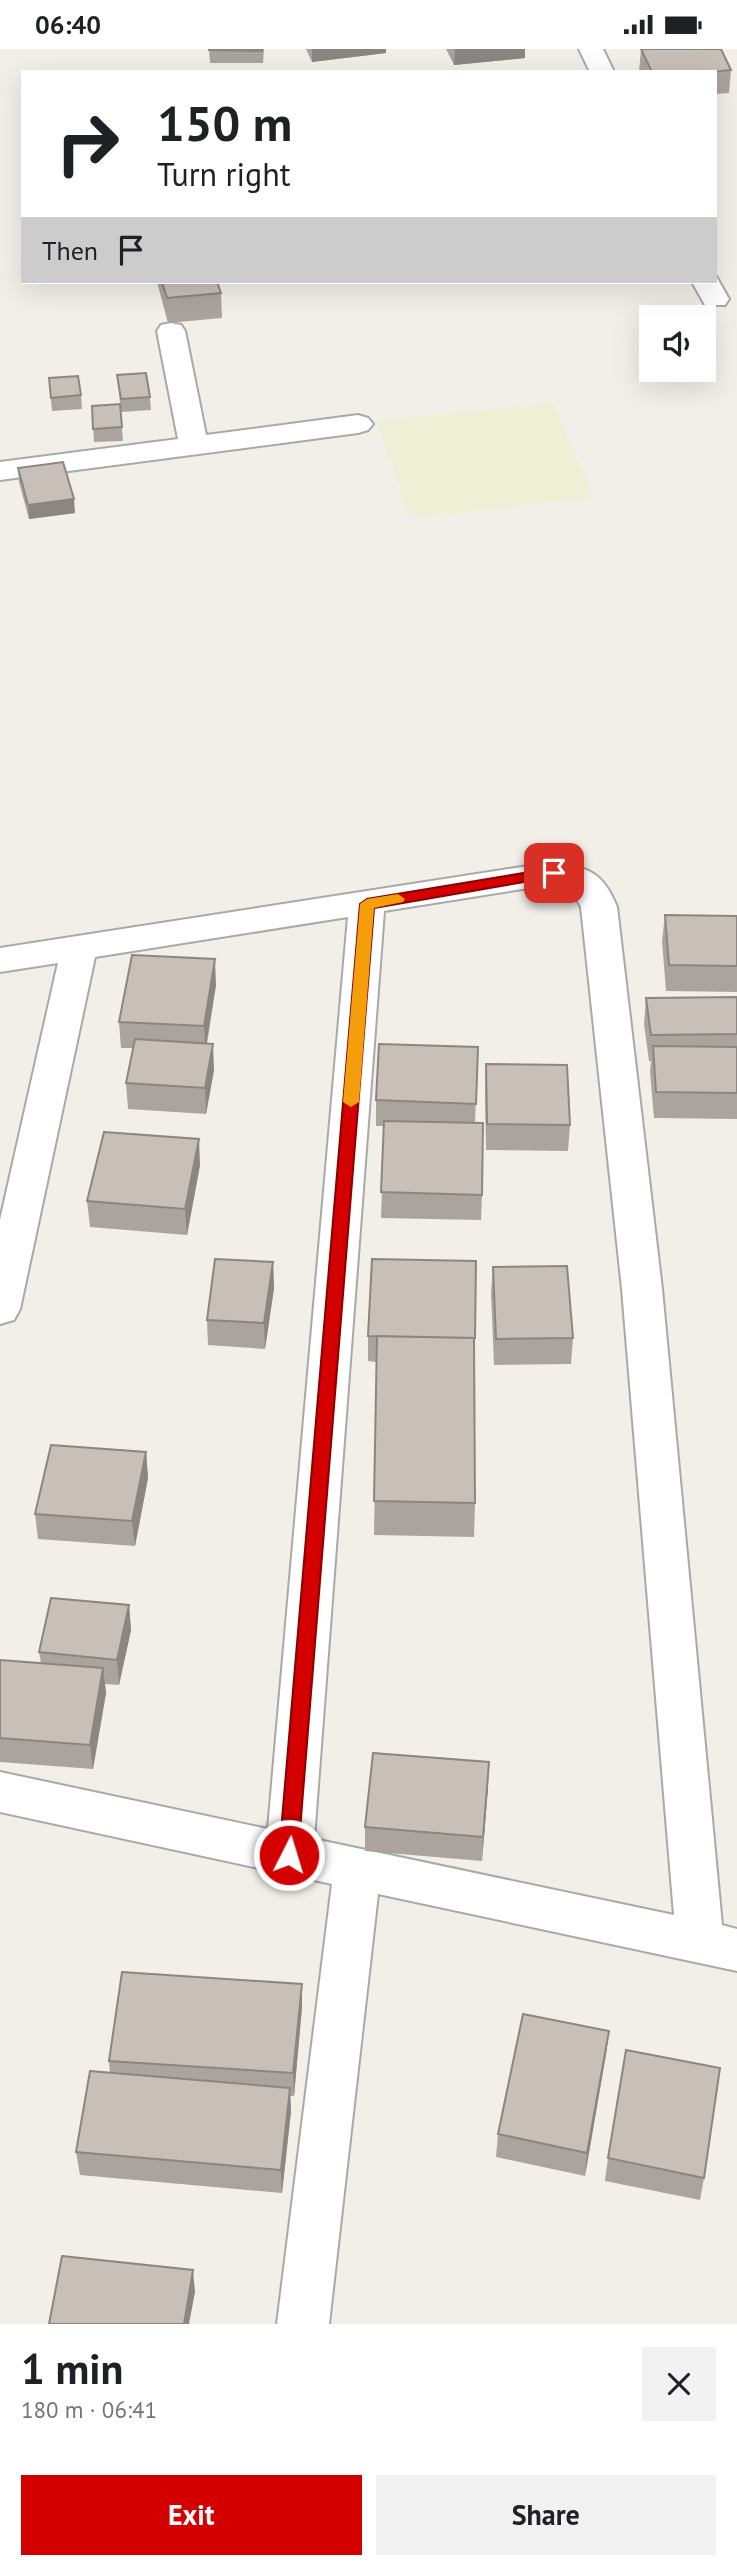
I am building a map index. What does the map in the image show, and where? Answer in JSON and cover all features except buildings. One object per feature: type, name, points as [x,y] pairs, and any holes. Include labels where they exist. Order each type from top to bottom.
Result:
[{"type":"street","points":[[591,49],[601,70]]},
{"type":"street","points":[[171,331],[194,447]]},
{"type":"street","points":[[0,471],[358,425]]},
{"type":"street","points":[[0,960],[554,873],[580,877],[592,886],[599,907],[718,1946],[0,1792]]},
{"type":"street","points":[[289,1855],[367,904]]},
{"type":"street","points":[[0,1309],[79,947]]},
{"type":"street","points":[[303,2324],[357,1868]]},
{"type":"green space","points":[[553,403],[594,498],[411,518],[376,421]]},
{"type":"slow traffic","points":[[351,1102],[367,904],[398,899]]},
{"type":"route","points":[[289,1855],[367,904],[554,873]]}]
